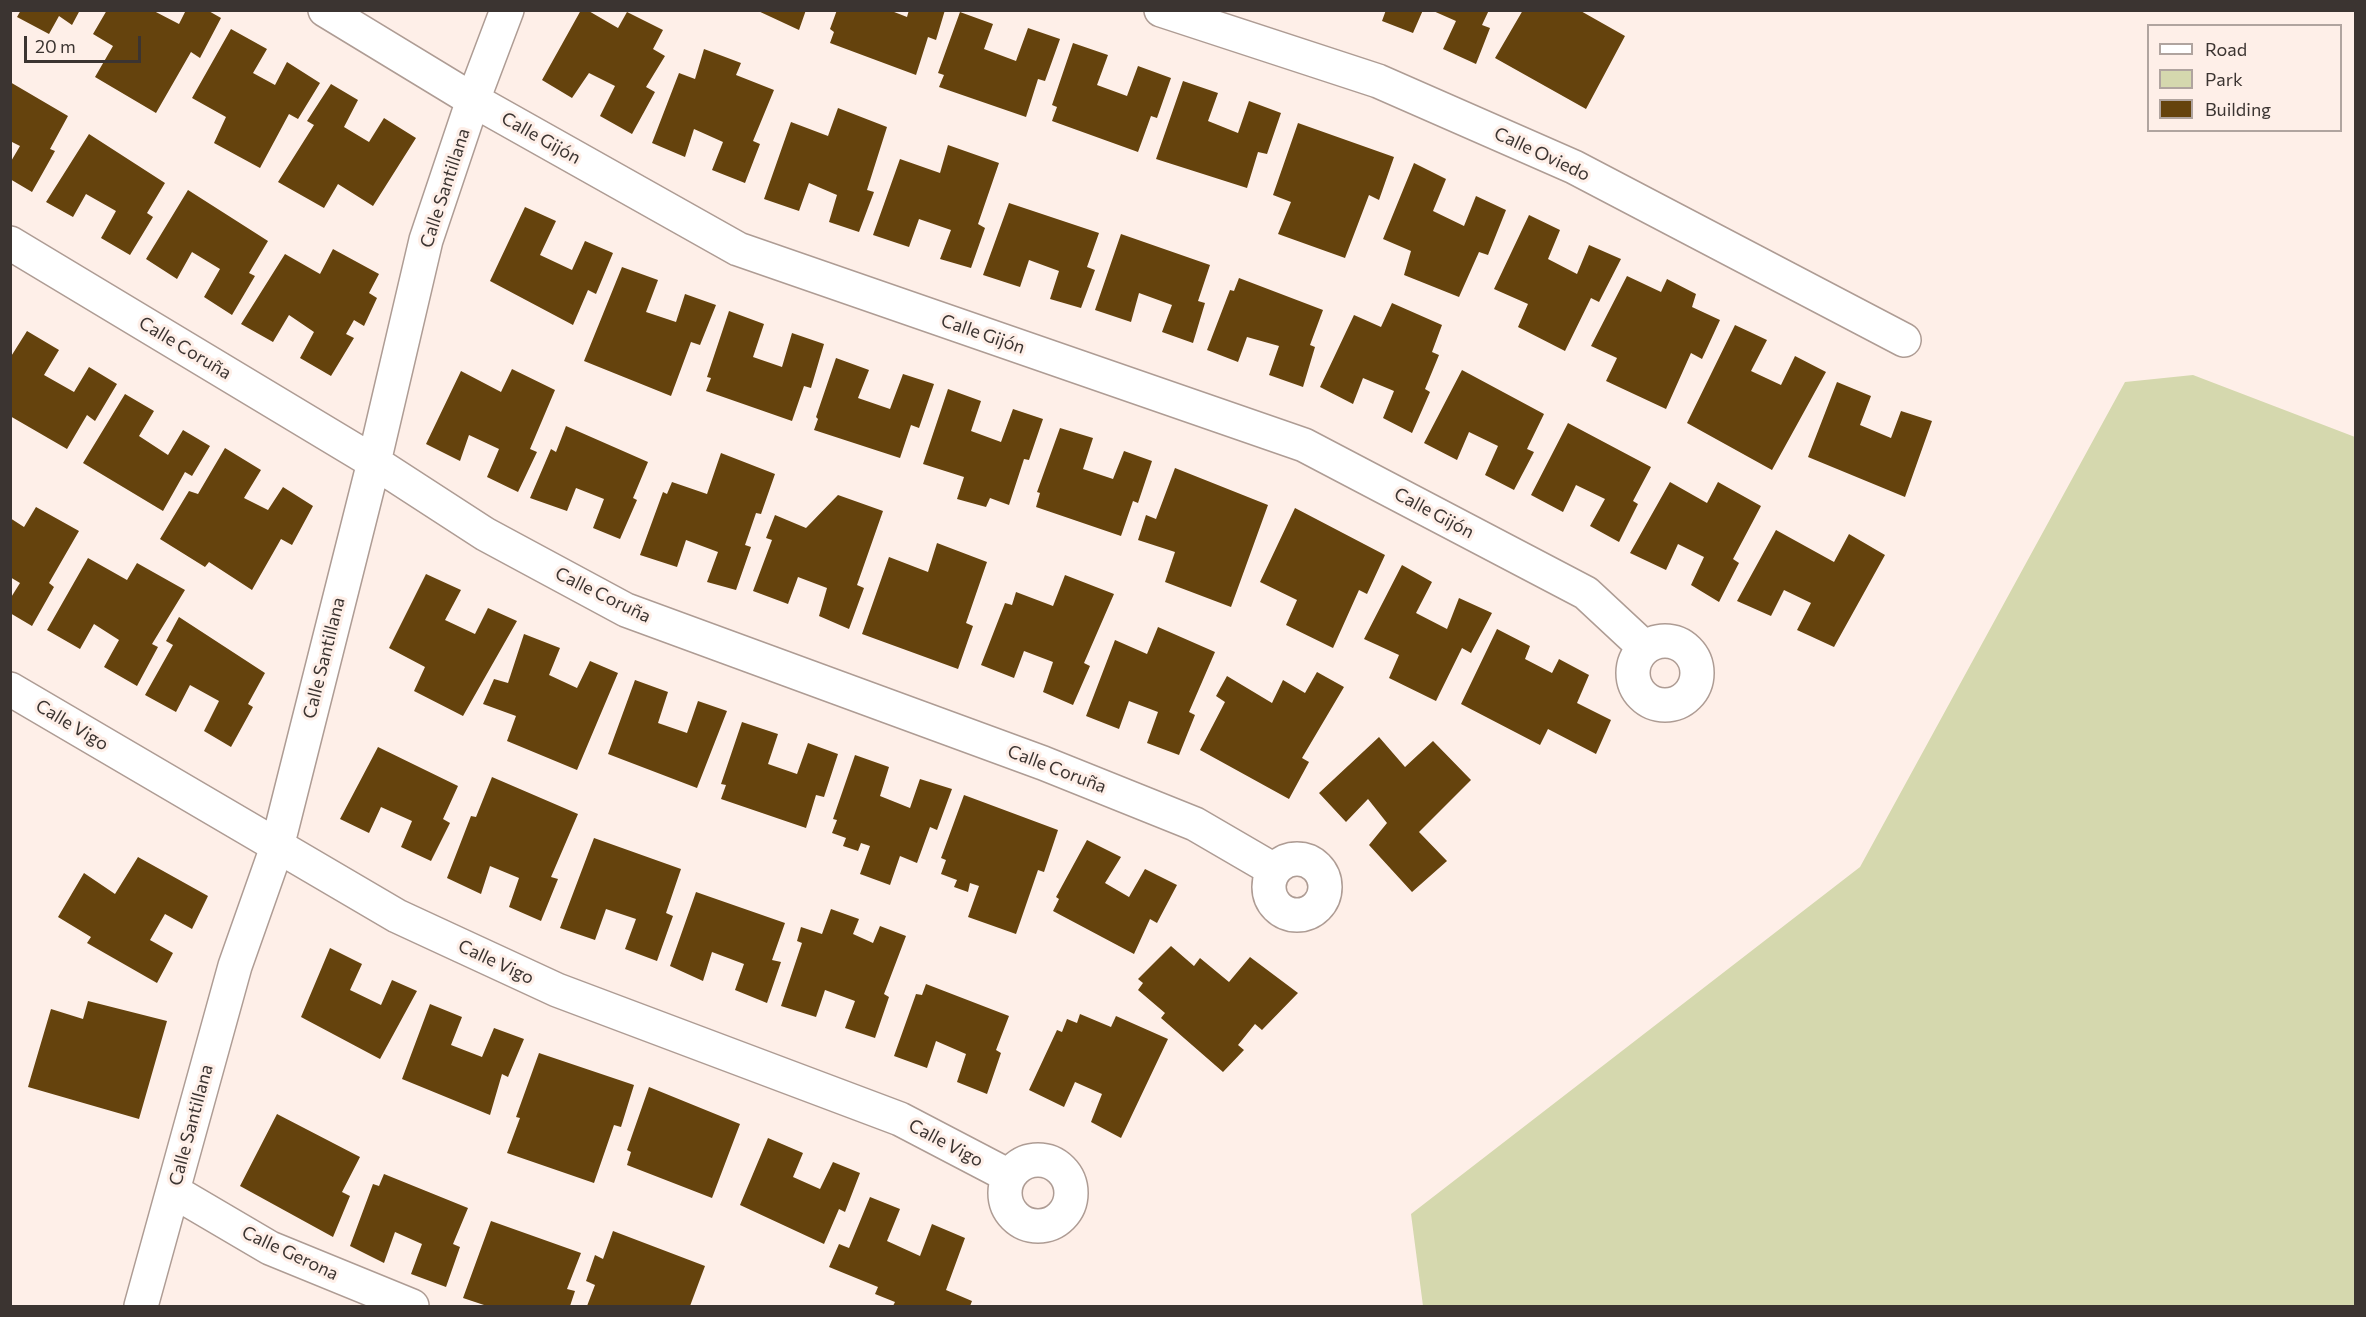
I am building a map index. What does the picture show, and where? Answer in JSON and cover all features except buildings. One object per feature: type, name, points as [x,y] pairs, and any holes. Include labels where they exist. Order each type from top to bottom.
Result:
[{"type":"street","name":"Calle Gijón","points":[[325,10],[473,100],[738,249],[1304,445],[1586,593],[1644,647]]},
{"type":"street","name":"Calle Santillana","points":[[141,1306],[235,966],[277,847],[374,462],[426,240],[473,100],[507,10]]},
{"type":"street","name":"Calle Oviedo","points":[[1161,10],[1378,81],[1574,167],[1904,340]]},
{"type":"street","name":"Calle Coruña","points":[[10,243],[374,462],[485,534],[626,610],[1043,763],[1195,824],[1274,870]]},
{"type":"street","name":"Calle Vigo","points":[[10,688],[397,916],[557,990],[900,1119],[1009,1176]]},
{"type":"street","name":"Calle Gerona","points":[[173,1191],[270,1248],[412,1306]]},
{"type":"green space","points":[[2193,375],[2355,437],[2355,1306],[1423,1306],[1411,1214],[1860,867],[2125,382]]}]
